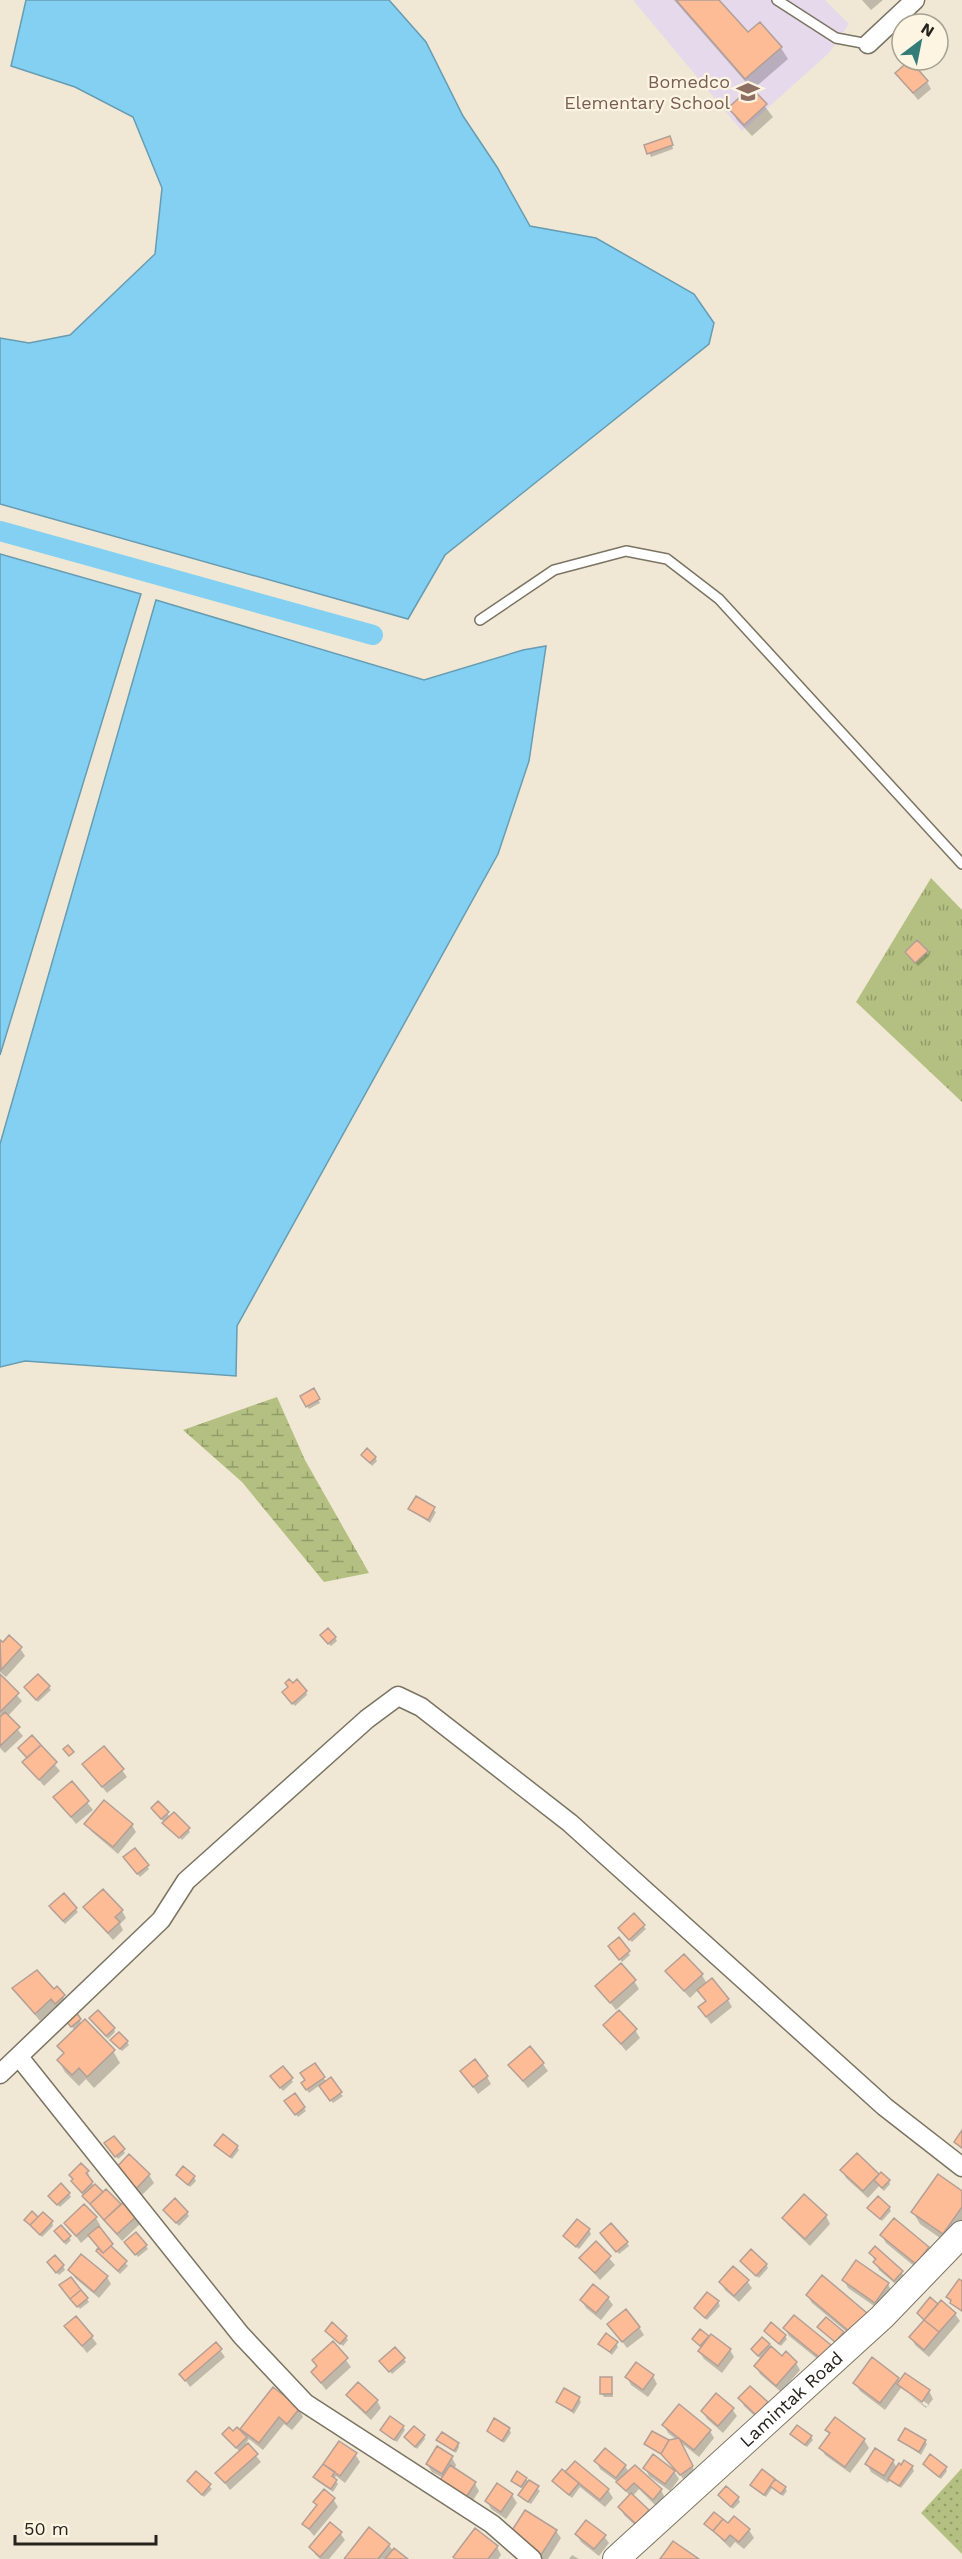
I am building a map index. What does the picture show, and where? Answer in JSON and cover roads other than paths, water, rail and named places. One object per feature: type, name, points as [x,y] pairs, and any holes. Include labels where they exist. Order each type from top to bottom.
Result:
[{"type":"main road","name":"Lamintak Road","points":[[616,2559],[882,2317],[962,2234]]},
{"type":"street","points":[[868,44],[915,0]]},
{"type":"street","points":[[0,2074],[161,1920],[186,1881],[367,1719],[398,1696],[421,1707],[570,1824],[788,2017],[885,2107],[962,2167]]},
{"type":"street","points":[[20,2057],[241,2335],[304,2403],[492,2524],[532,2559]]},
{"type":"lane","points":[[777,0],[836,38],[868,44]]},
{"type":"lane","points":[[480,620],[554,570],[626,551],[667,559],[719,599],[962,864]]},
{"type":"water","points":[[26,0],[389,0],[426,42],[463,116],[497,167],[530,226],[596,238],[694,294],[714,323],[709,344],[445,555],[408,619],[0,504],[0,338],[29,343],[70,335],[155,254],[162,188],[133,117],[75,87],[11,66]]},
{"type":"water","points":[[0,554],[141,594],[0,1055]]},
{"type":"water","points":[[156,600],[424,680],[523,650],[546,646],[529,761],[498,854],[237,1326],[236,1376],[25,1361],[0,1367],[0,1144]]},
{"type":"waterway","points":[[0,531],[373,635]]},
{"type":"place","name":"Bomedco Elementary School","points":[[748,92]]}]
